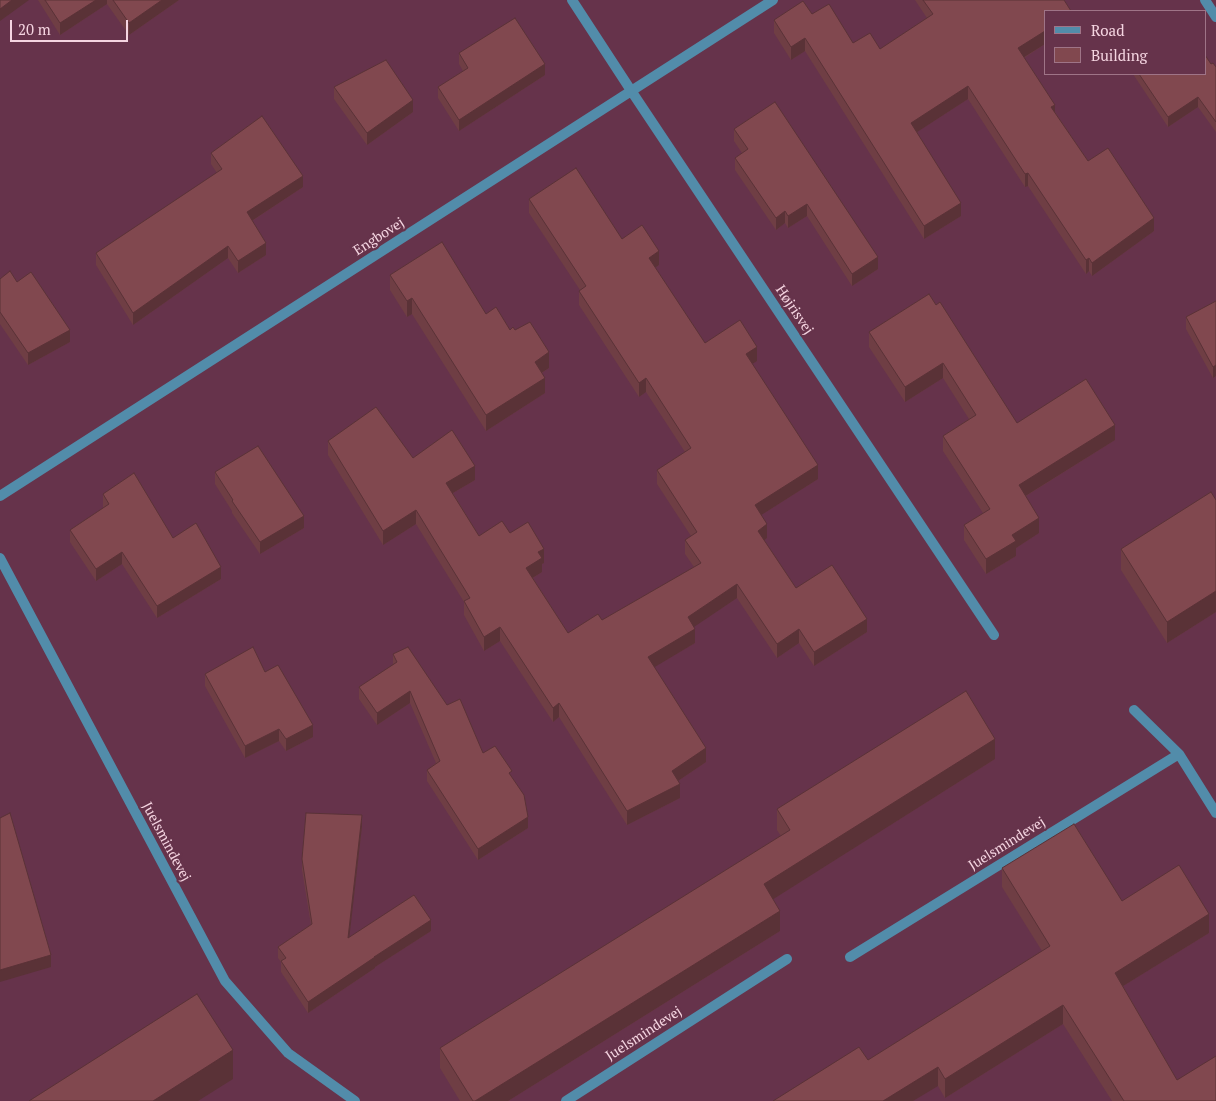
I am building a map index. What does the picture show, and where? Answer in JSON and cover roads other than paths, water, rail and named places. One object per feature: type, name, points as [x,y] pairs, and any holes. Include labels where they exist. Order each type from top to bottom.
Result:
[{"type":"street","name":"Højrisvej","points":[[572,0],[994,634]]},
{"type":"street","name":"Engbovej","points":[[0,496],[773,0]]},
{"type":"street","points":[[1205,0],[1216,17]]},
{"type":"street","name":"Juelsmindevej","points":[[0,558],[224,981],[288,1053],[355,1101]]},
{"type":"street","points":[[1134,710],[1179,754],[1216,813]]},
{"type":"street","name":"Juelsmindevej","points":[[850,957],[1179,754]]},
{"type":"street","name":"Juelsmindevej","points":[[566,1101],[788,959]]}]
